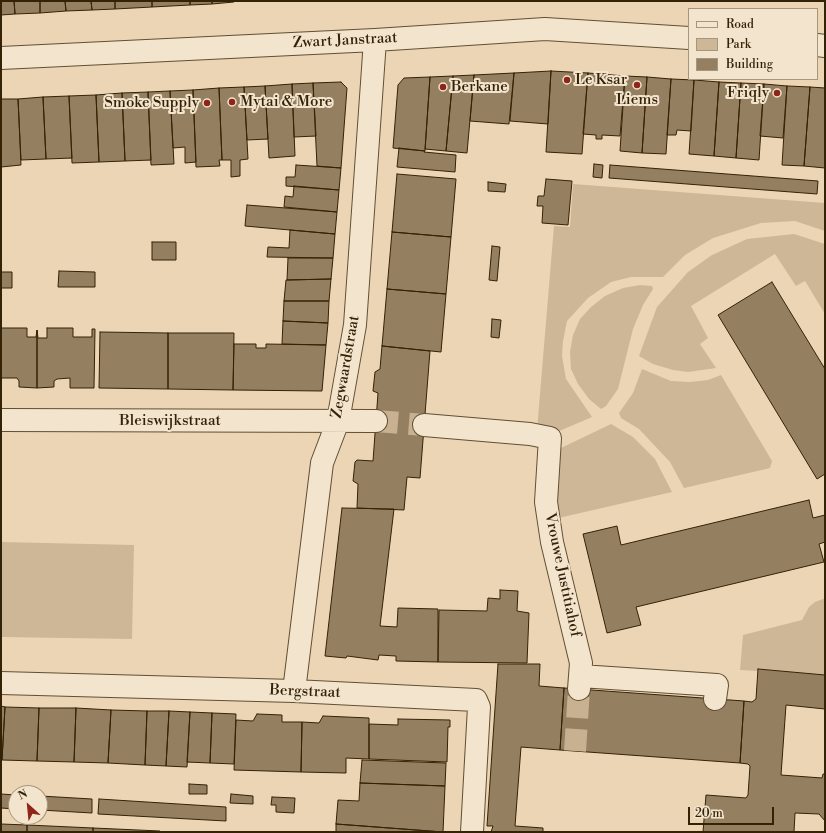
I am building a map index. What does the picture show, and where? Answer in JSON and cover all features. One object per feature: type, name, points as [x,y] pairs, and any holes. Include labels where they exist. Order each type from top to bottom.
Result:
[{"type":"street","name":"Zwart Janstraat","points":[[1,58],[375,40],[545,29],[688,38]]},
{"type":"street","name":"Zegwaardstraat","points":[[294,691],[322,463],[338,421],[355,325],[375,40]]},
{"type":"street","name":"Bleiswijkstraat","points":[[1,420],[376,421]]},
{"type":"street","name":"Vrouwe Justitiahof","points":[[424,425],[540,436],[546,502],[552,542],[580,676],[650,687],[717,685],[715,699]]},
{"type":"street","name":"Bergstraat","points":[[1,682],[294,691],[476,700],[479,707],[472,832]]},
{"type":"green space","points":[[573,184],[825,203],[825,231],[795,221],[761,223],[713,238],[685,255],[663,277],[631,277],[611,282],[588,298],[567,321],[563,341],[562,356],[566,379],[592,417],[557,432],[537,430],[554,226],[570,227]]},
{"type":"green space","points":[[794,234],[825,244],[825,314],[805,281],[796,286],[775,254],[691,306],[708,338],[700,344],[716,368],[688,372],[673,370],[653,364],[639,356],[657,307],[688,272],[712,255],[747,239]]},
{"type":"green space","points":[[640,285],[652,286],[653,289],[643,305],[633,329],[618,389],[606,406],[601,409],[589,399],[578,384],[571,369],[570,352],[573,335],[580,319],[591,307],[605,296],[623,288]]},
{"type":"green space","points":[[642,369],[671,381],[690,382],[708,380],[721,375],[772,461],[770,468],[684,488],[670,462],[639,429],[621,418],[619,413],[633,393]]},
{"type":"green space","points":[[611,424],[633,437],[655,459],[672,492],[554,519],[559,449]]},
{"type":"green space","points":[[1,542],[134,545],[132,639],[1,637]]},
{"type":"green space","points":[[825,599],[825,675],[758,669],[758,671],[740,670],[743,635],[802,620],[809,607],[815,602]]},
{"type":"building","points":[[1,1],[14,1],[15,14],[1,15]]},
{"type":"building","points":[[14,1],[40,1],[40,13],[15,14]]},
{"type":"building","points":[[40,1],[65,1],[66,11],[40,13]]},
{"type":"building","points":[[65,1],[91,1],[92,10],[66,11]]},
{"type":"building","points":[[91,1],[115,1],[115,9],[92,10]]},
{"type":"building","points":[[115,1],[152,1],[152,7],[115,9]]},
{"type":"building","points":[[152,1],[190,1],[190,5],[152,7]]},
{"type":"building","points":[[190,1],[212,1],[212,4],[190,5]]},
{"type":"building","points":[[212,1],[233,1],[234,2],[212,4]]},
{"type":"building","points":[[551,71],[548,124],[510,121],[514,73]]},
{"type":"building","points":[[551,71],[588,73],[582,154],[546,152]]},
{"type":"building","points":[[514,73],[509,124],[470,121],[474,75]]},
{"type":"building","points":[[588,73],[625,76],[620,136],[602,135],[602,139],[596,139],[596,135],[583,134]]},
{"type":"building","points":[[474,75],[467,153],[446,151],[453,76]]},
{"type":"building","points":[[453,76],[446,151],[425,149],[430,77]]},
{"type":"building","points":[[625,76],[647,77],[642,153],[620,151]]},
{"type":"building","points":[[430,77],[425,151],[393,148],[398,85],[404,78]]},
{"type":"building","points":[[647,77],[671,79],[666,154],[642,153]]},
{"type":"building","points":[[671,79],[694,80],[691,131],[677,130],[676,135],[667,135]]},
{"type":"building","points":[[694,80],[719,82],[714,156],[689,154]]},
{"type":"building","points":[[341,82],[347,88],[341,168],[317,166],[313,83]]},
{"type":"building","points":[[719,82],[741,83],[736,158],[714,156]]},
{"type":"building","points":[[313,83],[316,136],[294,137],[292,84]]},
{"type":"building","points":[[741,83],[764,84],[759,160],[736,158]]},
{"type":"building","points":[[292,84],[295,156],[269,158],[265,86]]},
{"type":"building","points":[[764,84],[787,86],[783,138],[760,136]]},
{"type":"building","points":[[265,86],[268,139],[247,140],[244,87]]},
{"type":"building","points":[[787,86],[810,87],[804,166],[782,165]]},
{"type":"building","points":[[244,87],[248,159],[240,160],[240,176],[231,177],[231,160],[222,160],[219,88]]},
{"type":"building","points":[[810,87],[825,88],[825,168],[804,166]]},
{"type":"building","points":[[219,88],[222,160],[219,160],[220,166],[196,167],[193,90]]},
{"type":"building","points":[[193,90],[196,162],[185,163],[185,147],[173,148],[170,91]]},
{"type":"building","points":[[170,91],[174,164],[151,165],[148,92]]},
{"type":"building","points":[[148,92],[151,160],[125,161],[122,93]]},
{"type":"building","points":[[122,93],[125,161],[99,162],[96,95]]},
{"type":"building","points":[[96,95],[99,162],[72,163],[69,96]]},
{"type":"building","points":[[69,96],[72,158],[46,159],[43,97]]},
{"type":"building","points":[[43,97],[46,159],[21,160],[18,99]]},
{"type":"building","points":[[1,99],[18,99],[21,165],[1,167]]},
{"type":"building","points":[[399,148],[456,155],[455,172],[397,167]]},
{"type":"building","points":[[594,164],[603,165],[602,178],[593,177]]},
{"type":"building","points":[[296,165],[341,168],[339,190],[286,186],[286,177],[295,177]]},
{"type":"building","points":[[610,165],[818,181],[817,194],[609,178]]},
{"type":"building","points":[[397,174],[456,179],[451,237],[392,232]]},
{"type":"building","points":[[546,179],[572,181],[568,225],[542,223],[543,206],[537,206],[538,196],[544,196]]},
{"type":"building","points":[[488,182],[506,184],[505,192],[488,191]]},
{"type":"building","points":[[294,186],[339,190],[337,212],[284,207],[285,196],[293,197]]},
{"type":"building","points":[[247,205],[337,212],[335,234],[245,226]]},
{"type":"building","points":[[290,230],[335,234],[333,258],[267,257],[268,247],[289,248]]},
{"type":"building","points":[[392,232],[451,237],[446,294],[387,289]]},
{"type":"building","points":[[152,242],[176,242],[176,260],[152,260]]},
{"type":"building","points":[[492,246],[500,247],[497,281],[489,280]]},
{"type":"building","points":[[288,258],[333,258],[331,279],[287,280]]},
{"type":"building","points":[[59,271],[95,272],[95,287],[58,287]]},
{"type":"building","points":[[1,272],[12,272],[12,288],[1,288]]},
{"type":"building","points":[[331,279],[329,301],[284,301],[286,280]]},
{"type":"building","points":[[772,282],[825,369],[825,474],[817,479],[718,315]]},
{"type":"building","points":[[387,289],[446,294],[441,352],[382,346]]},
{"type":"building","points":[[284,301],[329,301],[328,323],[283,321]]},
{"type":"building","points":[[492,319],[501,320],[499,338],[491,337]]},
{"type":"building","points":[[283,321],[328,323],[326,345],[282,344]]},
{"type":"building","points":[[1,328],[27,328],[27,337],[36,337],[37,330],[37,388],[19,387],[19,381],[17,378],[1,378]]},
{"type":"building","points":[[47,328],[73,328],[73,337],[92,337],[92,329],[95,329],[94,388],[70,388],[70,378],[57,379],[54,381],[54,387],[37,388],[37,330],[38,338],[47,338]]},
{"type":"building","points":[[100,332],[168,333],[168,389],[99,388]]},
{"type":"building","points":[[168,333],[234,333],[233,390],[168,389]]},
{"type":"building","points":[[234,344],[256,344],[256,348],[266,348],[266,344],[326,345],[322,391],[233,390]]},
{"type":"building","points":[[382,346],[430,351],[420,478],[407,477],[404,510],[357,508],[358,484],[353,481],[355,462],[357,460],[373,461],[378,393],[373,391],[375,372],[380,369]]},
{"type":"building","points":[[809,500],[813,518],[825,515],[825,542],[819,544],[824,562],[636,607],[641,625],[607,633],[583,534],[617,526],[621,545]]},
{"type":"building","points":[[342,508],[394,509],[380,626],[397,627],[398,608],[438,609],[438,662],[396,661],[396,656],[379,655],[378,660],[347,656],[346,658],[325,656]]},
{"type":"building","points":[[500,590],[518,591],[517,611],[529,613],[527,663],[438,662],[439,610],[487,611],[488,598],[500,599]]},
{"type":"building","points":[[498,664],[540,664],[539,686],[564,688],[560,750],[521,747],[515,826],[543,828],[543,832],[491,832],[493,826],[487,826]]},
{"type":"building","points":[[758,669],[825,675],[825,709],[786,705],[781,775],[822,778],[823,774],[825,774],[825,821],[819,814],[795,813],[794,832],[703,832],[706,795],[746,798],[748,795],[750,766],[748,764],[740,763],[744,701],[752,702],[756,699]]},
{"type":"building","points":[[564,688],[744,701],[740,763],[560,750]]},
{"type":"building","points":[[1,706],[5,707],[2,760],[1,760]]},
{"type":"building","points":[[5,707],[39,708],[37,761],[2,760]]},
{"type":"building","points":[[39,708],[76,708],[74,762],[37,761]]},
{"type":"building","points":[[76,708],[111,710],[108,763],[74,762]]},
{"type":"building","points":[[111,710],[147,711],[145,765],[108,763]]},
{"type":"building","points":[[147,711],[169,711],[166,766],[145,765]]},
{"type":"building","points":[[169,711],[190,712],[187,767],[166,766]]},
{"type":"building","points":[[190,712],[212,713],[210,763],[187,762]]},
{"type":"building","points":[[212,713],[236,714],[234,764],[210,763]]},
{"type":"building","points":[[257,714],[282,715],[282,722],[302,722],[301,772],[234,770],[236,720],[253,721]]},
{"type":"building","points":[[323,716],[369,718],[369,759],[346,758],[346,773],[301,772],[302,722],[319,723]]},
{"type":"building","points":[[398,719],[450,720],[450,727],[448,727],[447,762],[369,759],[369,724],[398,725]]},
{"type":"building","points":[[362,760],[446,763],[445,786],[360,783]]},
{"type":"building","points":[[360,783],[445,786],[443,832],[336,824],[338,800],[359,801]]},
{"type":"building","points":[[189,784],[207,785],[207,794],[189,794]]},
{"type":"building","points":[[1,794],[8,794],[8,808],[1,808]]},
{"type":"building","points":[[231,794],[253,796],[253,804],[230,803]]},
{"type":"building","points":[[48,796],[92,799],[92,813],[48,810]]},
{"type":"building","points":[[272,797],[295,798],[294,813],[276,812],[276,805],[271,805]]},
{"type":"building","points":[[99,799],[226,807],[226,821],[98,814]]},
{"type":"building","points":[[1,824],[27,825],[27,832],[1,832]]},
{"type":"building","points":[[336,824],[443,832],[336,832]]},
{"type":"building","points":[[27,825],[93,828],[93,832],[27,832]]},
{"type":"building","points":[[93,828],[160,831],[160,832],[93,832]]},
{"type":"tunnel","points":[[376,421],[424,425]]},
{"type":"tunnel","points":[[575,751],[579,689]]},
{"type":"place","name":"Le Ksar","points":[[567,80]]},
{"type":"place","name":"Liems","points":[[637,85]]},
{"type":"place","name":"Berkane","points":[[443,87]]},
{"type":"place","name":"Friqly","points":[[777,93]]},
{"type":"place","name":"Mytai & More","points":[[232,102]]},
{"type":"place","name":"Smoke Supply","points":[[207,103]]}]
